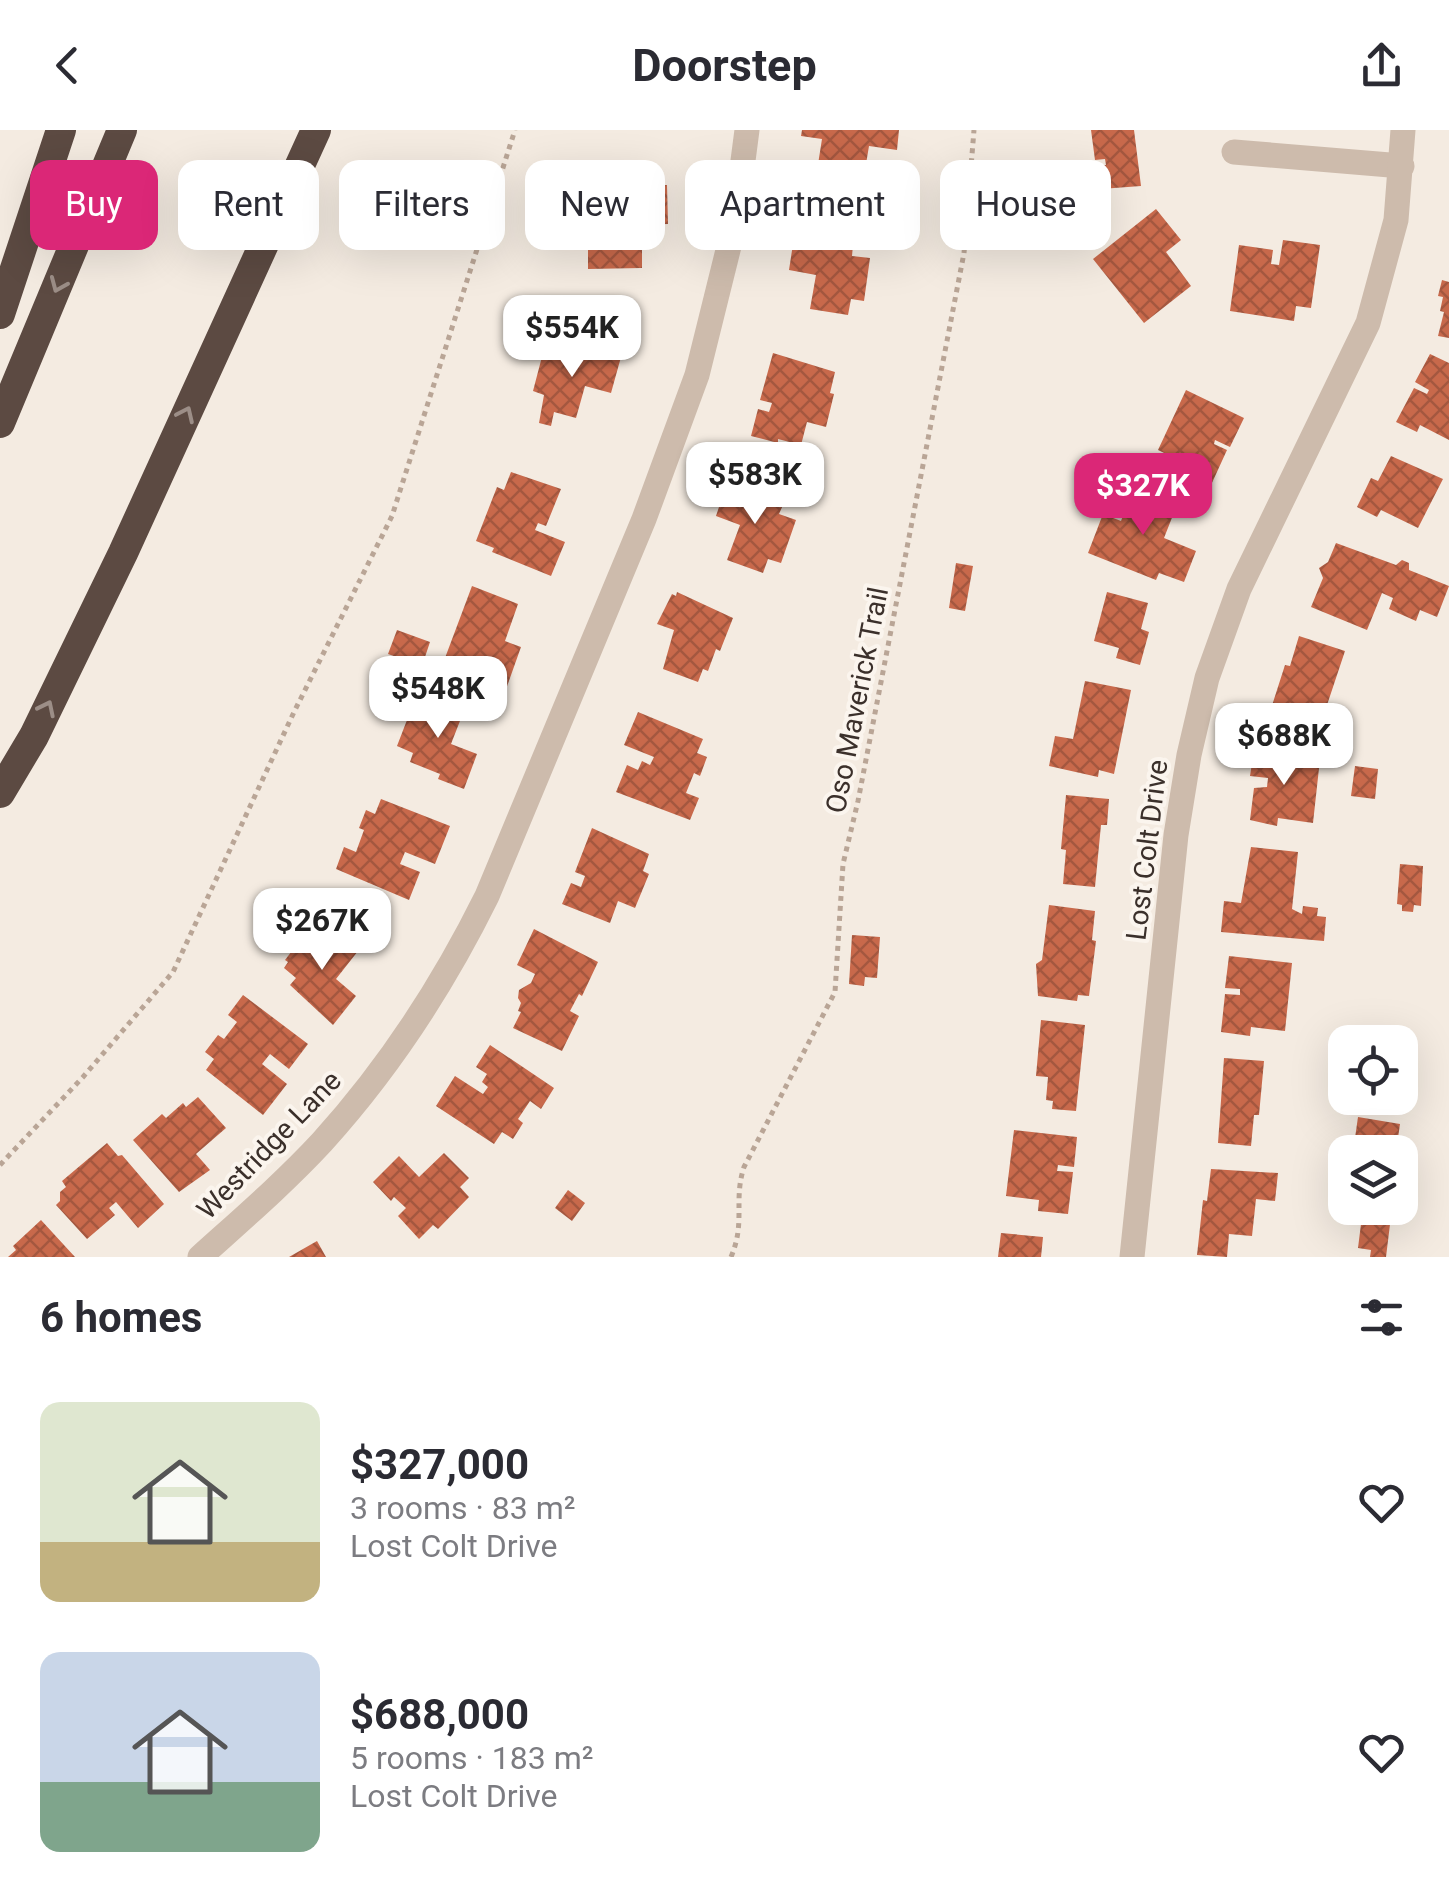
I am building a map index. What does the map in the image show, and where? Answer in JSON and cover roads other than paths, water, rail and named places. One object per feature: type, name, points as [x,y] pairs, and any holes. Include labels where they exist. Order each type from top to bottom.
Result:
[{"type":"highway","points":[[0,314],[61,130]]},
{"type":"highway","points":[[0,423],[122,130]]},
{"type":"highway","points":[[0,793],[34,736],[123,553],[316,130]]},
{"type":"street","name":"Westridge Lane","points":[[200,1257],[322,1142],[377,1076],[426,1008],[487,896],[644,520],[697,375],[735,222],[747,130]]},
{"type":"street","name":"Lost Colt Drive","points":[[1132,1257],[1176,835],[1188,755],[1207,678],[1239,589],[1368,323],[1396,220],[1402,130]]},
{"type":"street","points":[[1234,152],[1402,166]]}]
